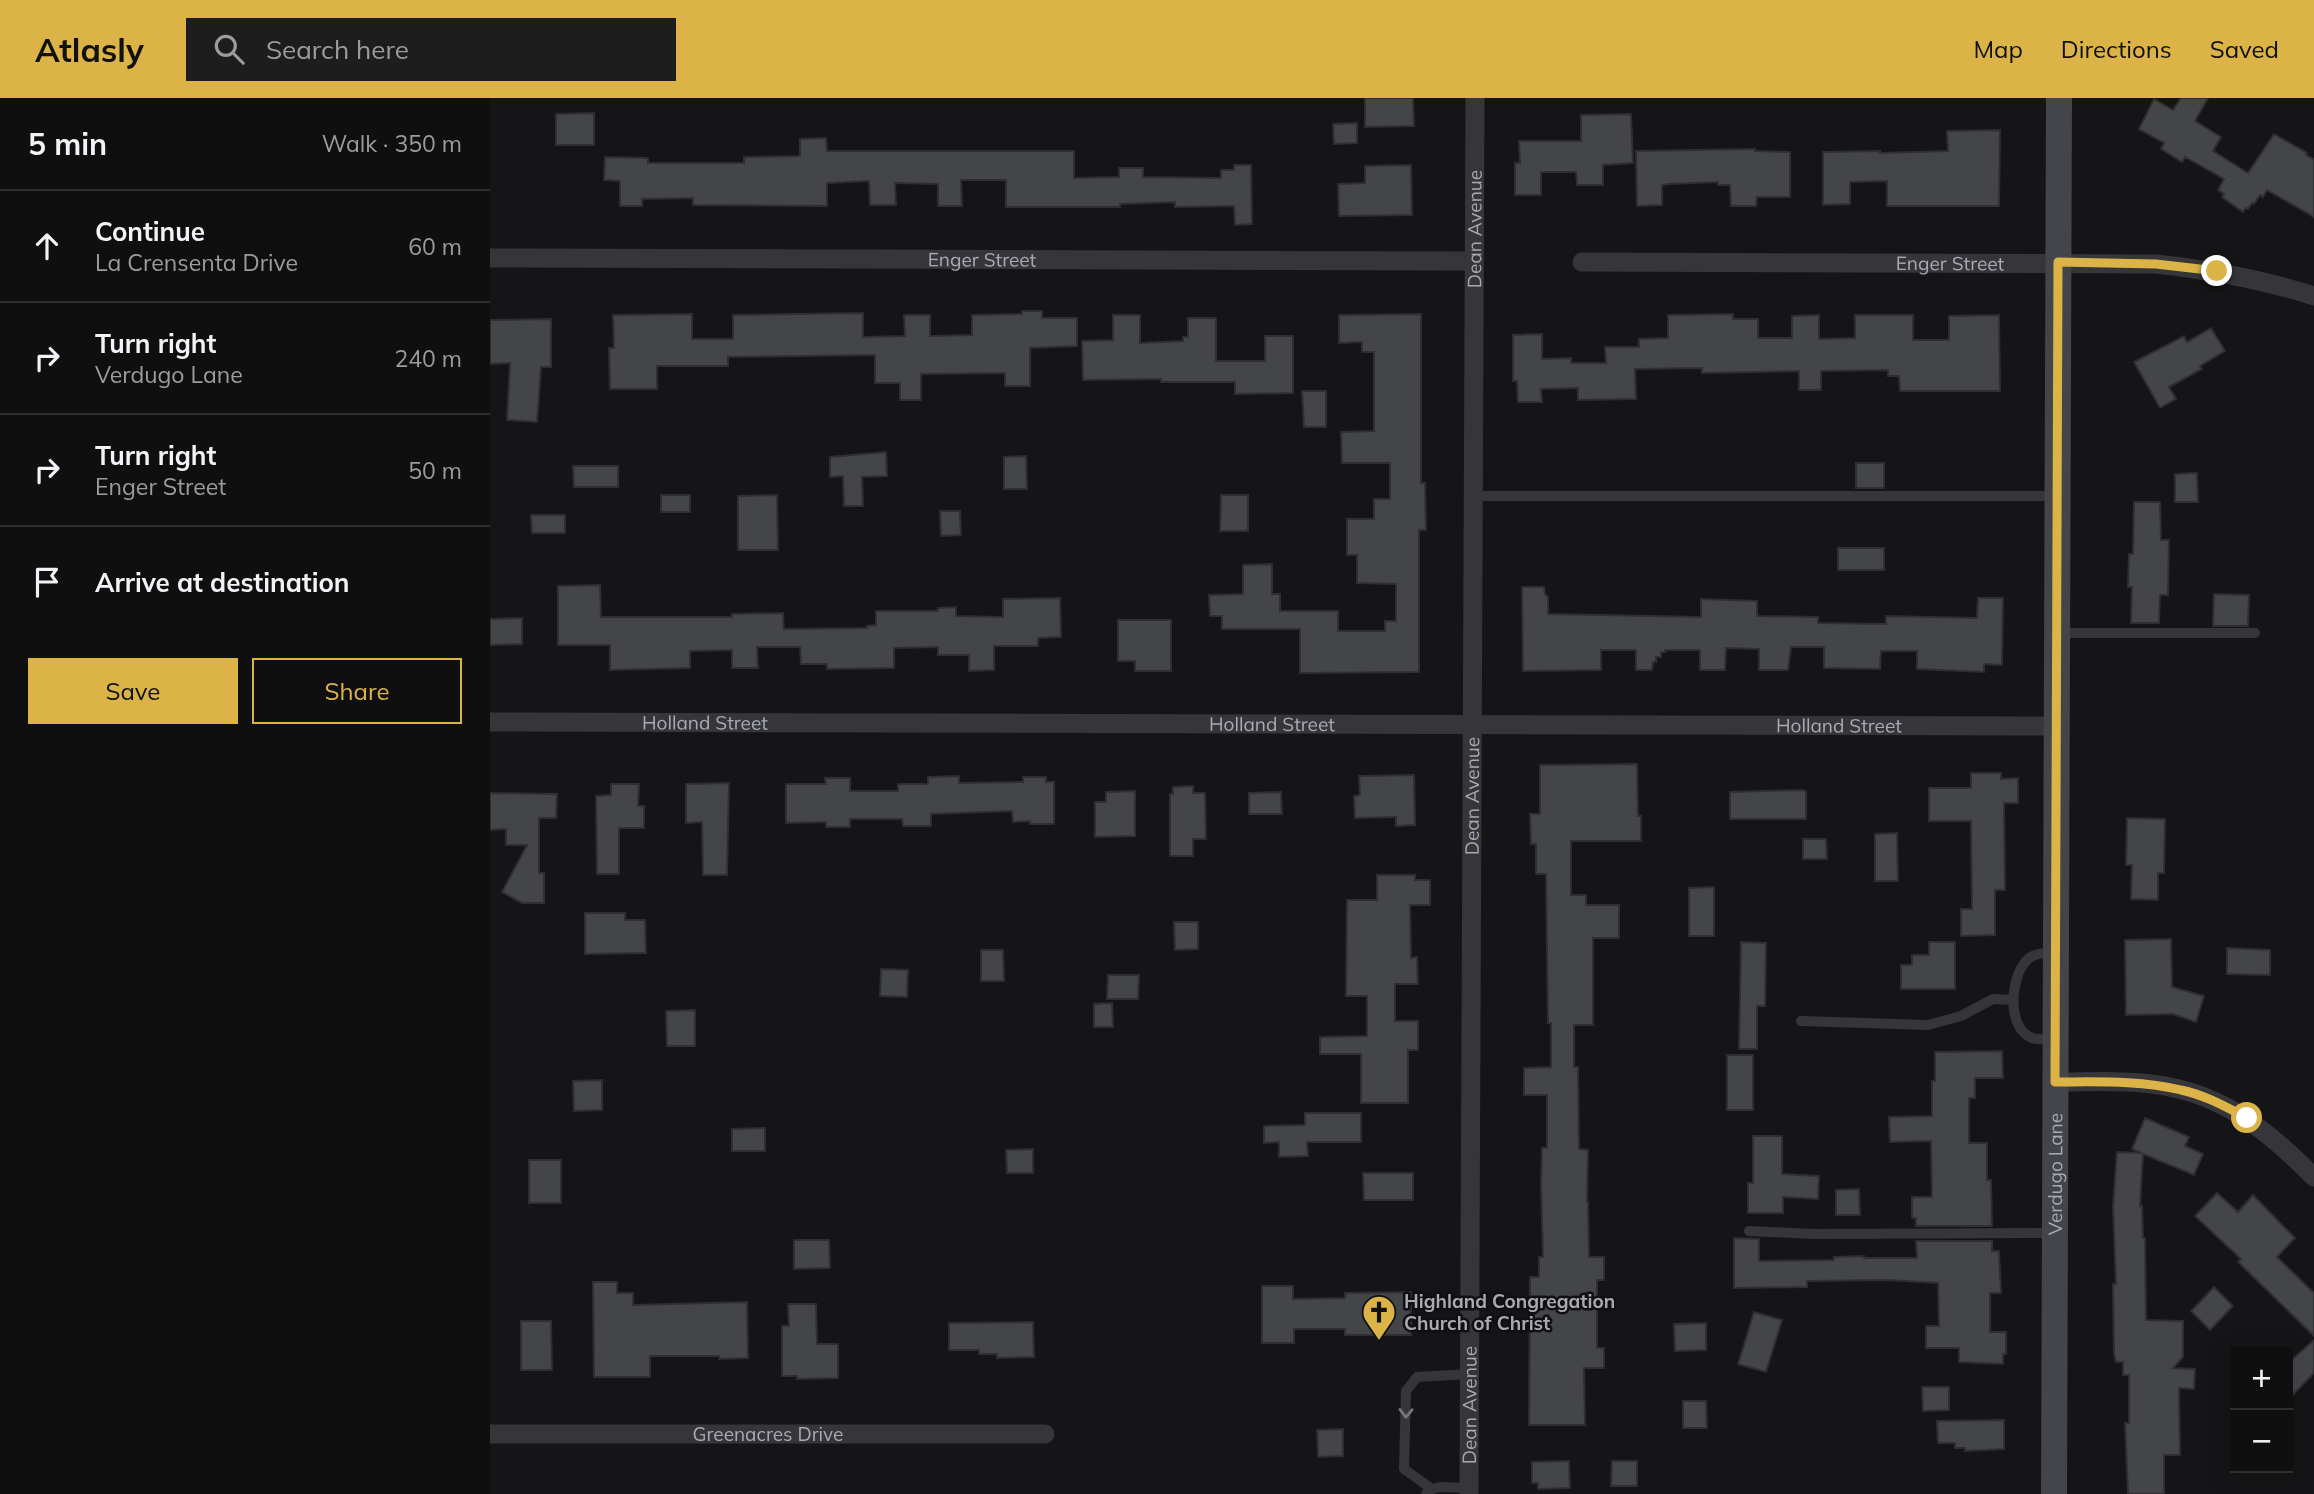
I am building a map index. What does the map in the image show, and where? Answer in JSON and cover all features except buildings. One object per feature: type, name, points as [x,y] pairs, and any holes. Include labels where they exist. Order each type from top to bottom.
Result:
[{"type":"street","name":"Dean Avenue","points":[[1469,1491],[1475,98]]},
{"type":"street","name":"Verdugo Lane","points":[[2054,1494],[2059,98]]},
{"type":"street","name":"Enger Street","points":[[490,258],[1474,261]]},
{"type":"street","name":"Enger Street","points":[[1582,262],[2156,264],[2217,271],[2267,281],[2314,296]]},
{"type":"street","name":"Holland Street","points":[[490,722],[2056,726]]},
{"type":"street","points":[[2055,1082],[2142,1083],[2183,1090],[2214,1101],[2247,1118],[2277,1140],[2314,1177]]},
{"type":"street","name":"Greenacres Drive","points":[[490,1434],[1045,1434]]},
{"type":"lane","points":[[1473,496],[2057,496]]},
{"type":"lane","points":[[2056,633],[2255,633]]},
{"type":"lane","points":[[2055,953],[2039,953],[2027,959],[2018,975],[2013,1000],[2015,1020],[2021,1031],[2033,1038],[2055,1040]]},
{"type":"lane","points":[[1801,1021],[1928,1025],[1961,1016],[1993,999],[2013,1000]]},
{"type":"lane","points":[[1749,1231],[1814,1234],[2055,1233]]},
{"type":"lane","points":[[1469,1491],[1429,1492],[1404,1469],[1406,1391],[1417,1377],[1470,1374]]},
{"type":"place","name":"Highland Congregation Church of Christ","points":[[1379,1342]]},
{"type":"route","points":[[2217,271],[2156,264],[2058,262],[2055,1082],[2142,1083],[2183,1090],[2214,1101],[2247,1118]]}]
